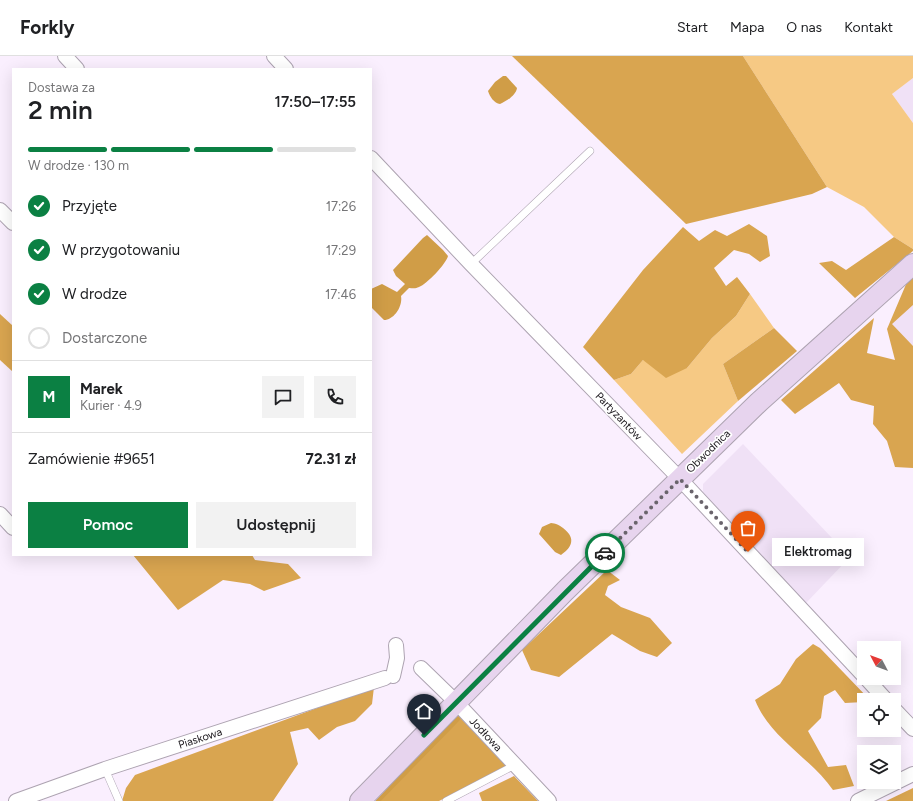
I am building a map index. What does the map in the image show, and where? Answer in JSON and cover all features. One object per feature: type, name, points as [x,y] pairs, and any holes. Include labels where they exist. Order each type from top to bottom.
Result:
[{"type":"main road","name":"Obwodnica","points":[[360,801],[565,591],[759,402],[913,264]]},
{"type":"street","points":[[65,56],[76,68]]},
{"type":"street","points":[[274,56],[285,68]]},
{"type":"street","name":"Partyzantów","points":[[372,159],[471,264],[680,479],[857,668]]},
{"type":"street","points":[[0,210],[12,222]]},
{"type":"street","points":[[0,514],[12,527]]},
{"type":"street","name":"Piaskowa","points":[[16,801],[105,769],[389,677],[397,658],[396,645]]},
{"type":"street","name":"Jodłowa","points":[[421,668],[456,702],[548,801]]},
{"type":"street","name":"Partyzantów","points":[[872,685],[880,693]]},
{"type":"street","points":[[901,716],[913,729]]},
{"type":"street","points":[[858,801],[913,774]]},
{"type":"lane","points":[[471,264],[590,151]]},
{"type":"lane","points":[[446,801],[515,765]]},
{"type":"lane","points":[[105,769],[119,801]]},
{"type":"shaded area","points":[[512,56],[743,56],[827,187],[812,194],[686,224]]},
{"type":"shaded area","points":[[743,56],[913,56],[913,78],[892,94],[913,123],[913,249],[894,237],[864,207],[827,187]]},
{"type":"shaded area","points":[[503,76],[506,76],[517,88],[511,98],[500,104],[492,99],[488,91],[495,82]]},
{"type":"shaded area","points":[[913,78],[913,123],[892,94]]},
{"type":"shaded area","points":[[749,224],[767,236],[770,256],[760,262],[749,254],[734,250],[714,268],[726,286],[737,277],[750,294],[736,316],[712,338],[687,368],[666,378],[643,360],[631,374],[614,380],[583,347],[643,270],[683,227],[699,241],[715,230],[727,236]]},
{"type":"shaded area","points":[[427,235],[448,256],[447,260],[427,282],[418,288],[409,288],[401,296],[401,304],[397,312],[391,318],[384,320],[372,308],[372,289],[382,284],[397,292],[405,284],[396,276],[393,270]]},
{"type":"shaded area","points":[[894,237],[913,249],[913,251],[855,298],[819,263],[832,261],[846,270]]},
{"type":"shaded area","points":[[913,278],[913,305],[892,324],[913,346],[913,468],[895,467],[887,441],[873,424],[874,406],[851,400],[839,383],[795,414],[781,400],[874,318],[867,353],[895,360],[887,329],[907,282]]},
{"type":"shaded area","points":[[750,294],[774,328],[723,364],[738,401],[682,454],[614,380],[631,374],[643,360],[687,368],[712,338],[736,316]]},
{"type":"shaded area","points":[[913,305],[913,346],[891,324]]},
{"type":"shaded area","points":[[0,314],[12,325],[12,371],[0,360]]},
{"type":"shaded area","points":[[774,328],[797,351],[738,401],[723,364]]},
{"type":"shaded area","points":[[743,444],[850,557],[806,603],[703,492],[703,484]]},
{"type":"shaded area","points":[[551,523],[562,527],[570,536],[570,545],[561,555],[555,552],[539,534],[542,527]]},
{"type":"shaded area","points":[[134,556],[253,556],[255,560],[288,564],[301,578],[264,591],[250,584],[223,580],[178,610]]},
{"type":"shaded area","points":[[607,570],[620,580],[608,586],[605,595],[621,607],[650,618],[672,643],[657,657],[640,651],[612,634],[559,677],[531,670],[522,650]]},
{"type":"shaded area","points":[[813,644],[820,648],[863,693],[857,693],[857,702],[845,703],[835,690],[824,696],[821,718],[808,731],[828,767],[846,765],[854,786],[833,790],[824,778],[770,725],[755,700],[780,684],[796,659]]},
{"type":"shaded area","points":[[374,687],[372,704],[355,721],[337,727],[319,740],[308,728],[290,732],[298,764],[273,801],[122,801],[126,788],[135,775]]},
{"type":"shaded area","points":[[455,712],[507,767],[439,801],[376,801]]},
{"type":"shaded area","points":[[514,776],[538,801],[482,801],[479,793]]},
{"type":"shaded area","points":[[913,788],[913,801],[886,801]]},
{"type":"waterway","points":[[378,801],[458,719]]},
{"type":"way so far","points":[[605,553],[680,479],[748,552]]},
{"type":"place","name":"Elektromag","points":[[748,552]]},
{"type":"route","points":[[424,735],[554,602],[605,553]]}]
